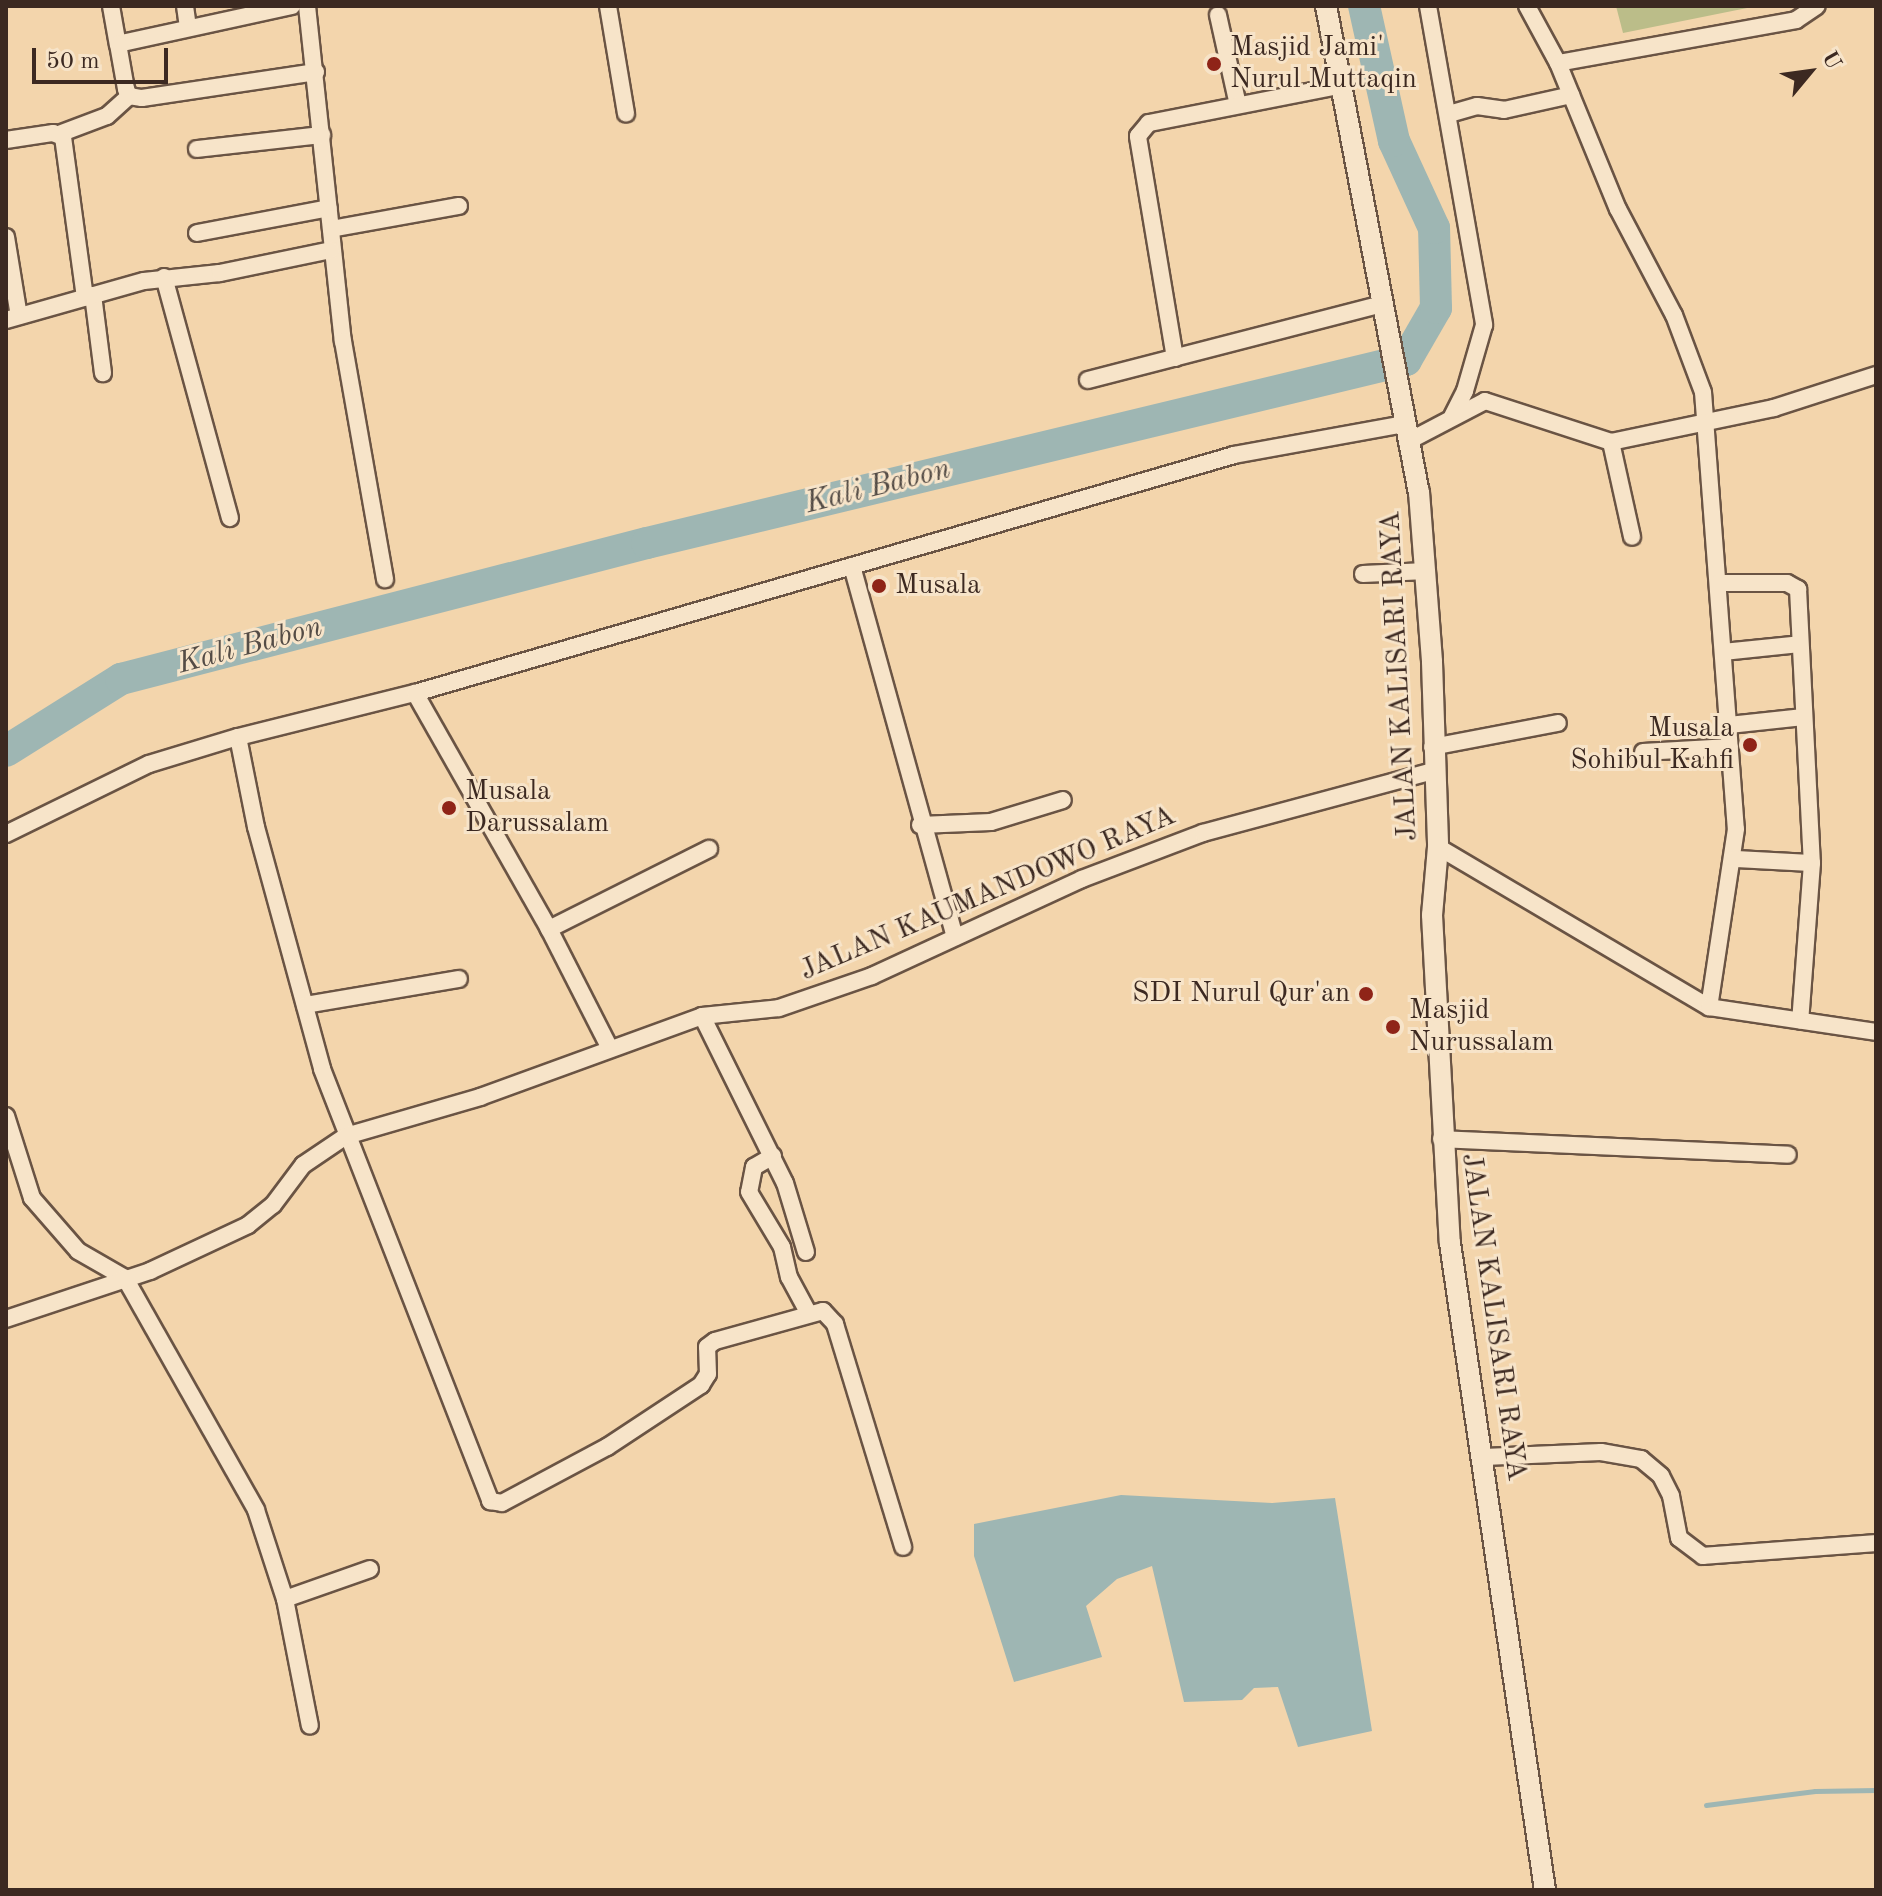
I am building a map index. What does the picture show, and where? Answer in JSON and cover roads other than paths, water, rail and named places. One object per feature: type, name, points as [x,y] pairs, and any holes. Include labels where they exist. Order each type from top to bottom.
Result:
[{"type":"street","points":[[111,6],[129,96]]},
{"type":"street","points":[[185,6],[188,28]]},
{"type":"street","points":[[118,44],[292,6]]},
{"type":"street","points":[[307,6],[316,72],[331,250],[385,579]]},
{"type":"street","points":[[608,6],[626,114]]},
{"type":"street","name":"JALAN KALISARI RAYA","points":[[1326,6],[1338,86],[1419,492],[1426,571],[1432,771],[1438,847],[1432,915],[1441,1139],[1455,1290],[1484,1457],[1545,1890]]},
{"type":"street","points":[[1428,6],[1484,325],[1465,391],[1452,416]]},
{"type":"street","points":[[1527,6],[1558,63],[1618,209],[1690,354],[1703,392],[1729,725],[1735,859],[1709,1007]]},
{"type":"street","points":[[1558,63],[1796,20],[1817,6]]},
{"type":"street","points":[[1218,15],[1238,105]]},
{"type":"street","points":[[6,140],[59,134],[107,116],[129,96],[316,72]]},
{"type":"street","points":[[1175,358],[1138,136],[1149,123],[1338,86]]},
{"type":"street","points":[[1449,114],[1483,106],[1504,110],[1571,95]]},
{"type":"street","points":[[59,134],[65,144],[103,373]]},
{"type":"street","points":[[197,149],[322,135]]},
{"type":"street","points":[[331,229],[459,206]]},
{"type":"street","points":[[197,233],[329,208]]},
{"type":"street","points":[[6,237],[12,318],[164,277],[220,273],[331,250]]},
{"type":"street","points":[[164,277],[230,518]]},
{"type":"street","points":[[1088,380],[1381,304]]},
{"type":"street","points":[[6,834],[149,764],[238,737],[415,693],[1234,455],[1405,426],[1452,416],[1496,401],[1611,442],[1774,408],[1876,375]]},
{"type":"street","points":[[1611,442],[1632,537]]},
{"type":"street","points":[[852,566],[920,825],[955,937]]},
{"type":"street","points":[[1363,574],[1426,571]]},
{"type":"street","points":[[1718,583],[1794,586],[1798,589],[1812,863],[1800,1021]]},
{"type":"street","points":[[1723,652],[1800,644]]},
{"type":"street","points":[[415,693],[549,929],[609,1047]]},
{"type":"street","points":[[1729,725],[1804,717]]},
{"type":"street","points":[[1432,747],[1558,723]]},
{"type":"street","points":[[238,737],[256,827],[305,1005],[346,1136],[490,1501],[502,1503],[607,1447],[701,1385],[708,1374],[707,1347],[715,1341],[826,1312],[835,1324],[903,1547]]},
{"type":"street","points":[[1643,752],[1730,747]]},
{"type":"street","name":"JALAN KAUMANDOWO RAYA","points":[[6,1319],[125,1278],[248,1225],[273,1205],[303,1165],[346,1136],[480,1097],[609,1047],[702,1016],[779,1008],[872,976],[1082,879],[1203,833],[1432,771]]},
{"type":"street","points":[[920,825],[991,822],[1063,800]]},
{"type":"street","points":[[1438,847],[1709,1007],[1876,1032]]},
{"type":"street","points":[[549,929],[709,849]]},
{"type":"street","points":[[1735,859],[1812,863]]},
{"type":"street","points":[[305,1005],[459,979]]},
{"type":"street","points":[[702,1016],[773,1156],[806,1252]]},
{"type":"street","points":[[6,1116],[18,1164],[48,1219],[78,1251],[125,1278],[256,1510],[285,1599],[310,1726]]},
{"type":"street","points":[[1441,1139],[1788,1155]]},
{"type":"street","points":[[773,1156],[754,1167],[749,1192],[782,1247],[789,1277],[809,1314]]},
{"type":"street","points":[[1484,1457],[1601,1452],[1641,1459],[1661,1476],[1671,1496],[1679,1538],[1703,1556],[1876,1543]]},
{"type":"street","points":[[285,1599],[370,1569]]},
{"type":"water","points":[[1121,1495],[1272,1503],[1335,1498],[1372,1731],[1298,1747],[1278,1687],[1254,1688],[1242,1700],[1184,1702],[1152,1566],[1117,1579],[1086,1606],[1102,1657],[1014,1682],[974,1556],[974,1524]]},
{"type":"waterway","name":"Kali Babon","points":[[6,751],[121,679],[647,543],[1406,360],[1436,308],[1434,228],[1394,141],[1364,6]]},
{"type":"waterway","points":[[1706,1805],[1815,1791],[1876,1790]]},
{"type":"place","name":"Masjid Jami' Nurul Muttaqin","points":[[1214,64]]},
{"type":"place","name":"Musala","points":[[879,586]]},
{"type":"place","name":"Musala Sohibul Kahfi","points":[[1750,745]]},
{"type":"place","name":"Musala Darussalam","points":[[449,808]]},
{"type":"place","name":"SDI Nurul Qur'an","points":[[1366,994]]},
{"type":"place","name":"Masjid Nurussalam","points":[[1393,1027]]}]
